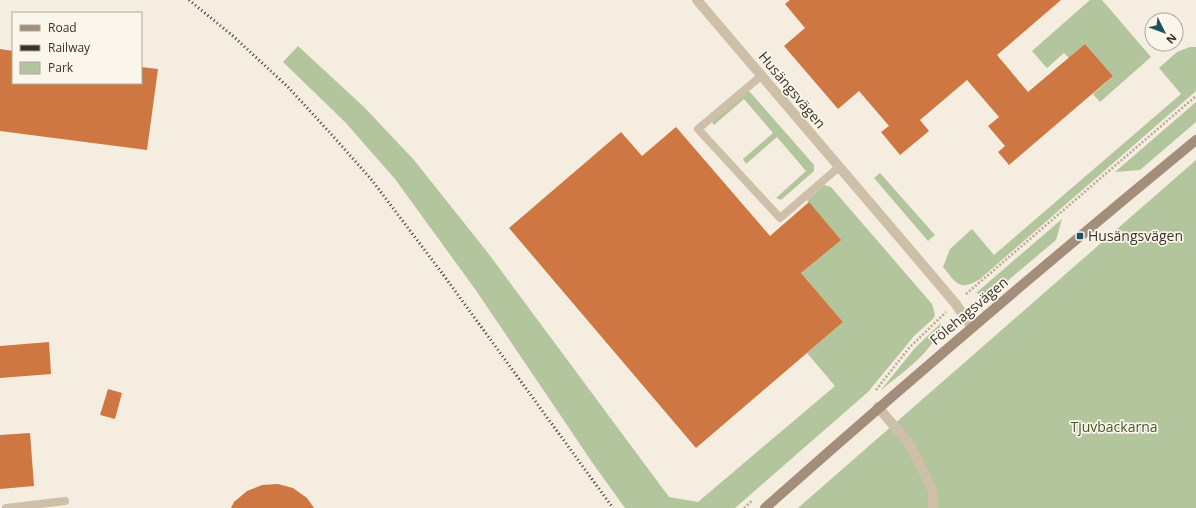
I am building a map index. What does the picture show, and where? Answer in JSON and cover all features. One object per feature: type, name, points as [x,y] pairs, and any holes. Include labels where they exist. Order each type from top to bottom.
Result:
[{"type":"street","name":"Husängsvägen","points":[[697,0],[950,297],[972,327]]},
{"type":"street","name":"Fölehagsvägen","points":[[765,508],[878,407],[1196,140]]},
{"type":"street","points":[[878,407],[910,445],[933,491],[933,508]]},
{"type":"lane","points":[[761,76],[698,129],[780,218],[839,167]]},
{"type":"lane","points":[[6,508],[64,501]]},
{"type":"green space","points":[[1090,0],[1102,0],[1144,49],[1144,52],[1147,52],[1151,57],[1100,102],[1093,94],[1113,76],[1085,44],[1069,58],[1064,53],[1047,68],[1032,51]]},
{"type":"green space","points":[[298,46],[364,107],[414,160],[488,253],[669,497],[698,502],[835,386],[807,353],[843,322],[801,273],[840,240],[807,200],[824,185],[831,187],[932,304],[935,315],[933,319],[915,335],[868,392],[735,508],[625,508],[594,465],[475,289],[395,179],[346,123],[283,62]]},
{"type":"green space","points":[[1196,47],[1196,91],[980,279],[967,285],[958,284],[943,267],[950,249],[972,229],[994,255],[1181,94],[1159,68],[1177,52],[1184,52],[1184,49]]},
{"type":"green space","points":[[745,91],[750,92],[814,165],[814,171],[781,200],[776,198],[806,171],[777,137],[746,164],[743,159],[773,133],[744,99],[714,125],[712,122]]},
{"type":"green space","points":[[1196,102],[1196,122],[1140,170],[1115,172]]},
{"type":"green space","name":"Tjuvbackarna","points":[[1196,160],[1196,508],[798,508]]},
{"type":"green space","points":[[880,173],[935,235],[928,241],[874,178]]},
{"type":"green space","points":[[1062,219],[1056,240],[992,294],[986,296],[976,293]]},
{"type":"green space","points":[[941,323],[933,343],[925,352],[880,391],[915,348]]},
{"type":"building","points":[[790,0],[1061,0],[997,55],[1028,92],[1085,44],[1113,76],[1009,165],[998,152],[1005,146],[988,126],[999,117],[967,80],[920,120],[929,131],[900,155],[881,132],[889,126],[859,91],[838,109],[784,46],[805,28],[785,4]]},
{"type":"building","points":[[0,49],[12,51],[12,84],[142,84],[142,67],[158,69],[147,150],[0,131]]},
{"type":"building","points":[[676,127],[770,236],[809,202],[841,240],[801,273],[843,322],[696,448],[509,228],[621,132],[642,156]]},
{"type":"building","points":[[49,342],[51,374],[0,378],[0,346]]},
{"type":"building","points":[[108,389],[122,393],[115,419],[100,415]]},
{"type":"building","points":[[30,433],[34,486],[0,489],[0,435]]},
{"type":"building","points":[[278,484],[293,488],[307,498],[314,508],[231,508],[234,502],[247,491],[262,485]]},
{"type":"railway","points":[[189,0],[233,36],[288,87],[371,179],[442,273],[613,508]]},
{"type":"place","name":"Husängsvägen","points":[[1080,236]]}]
